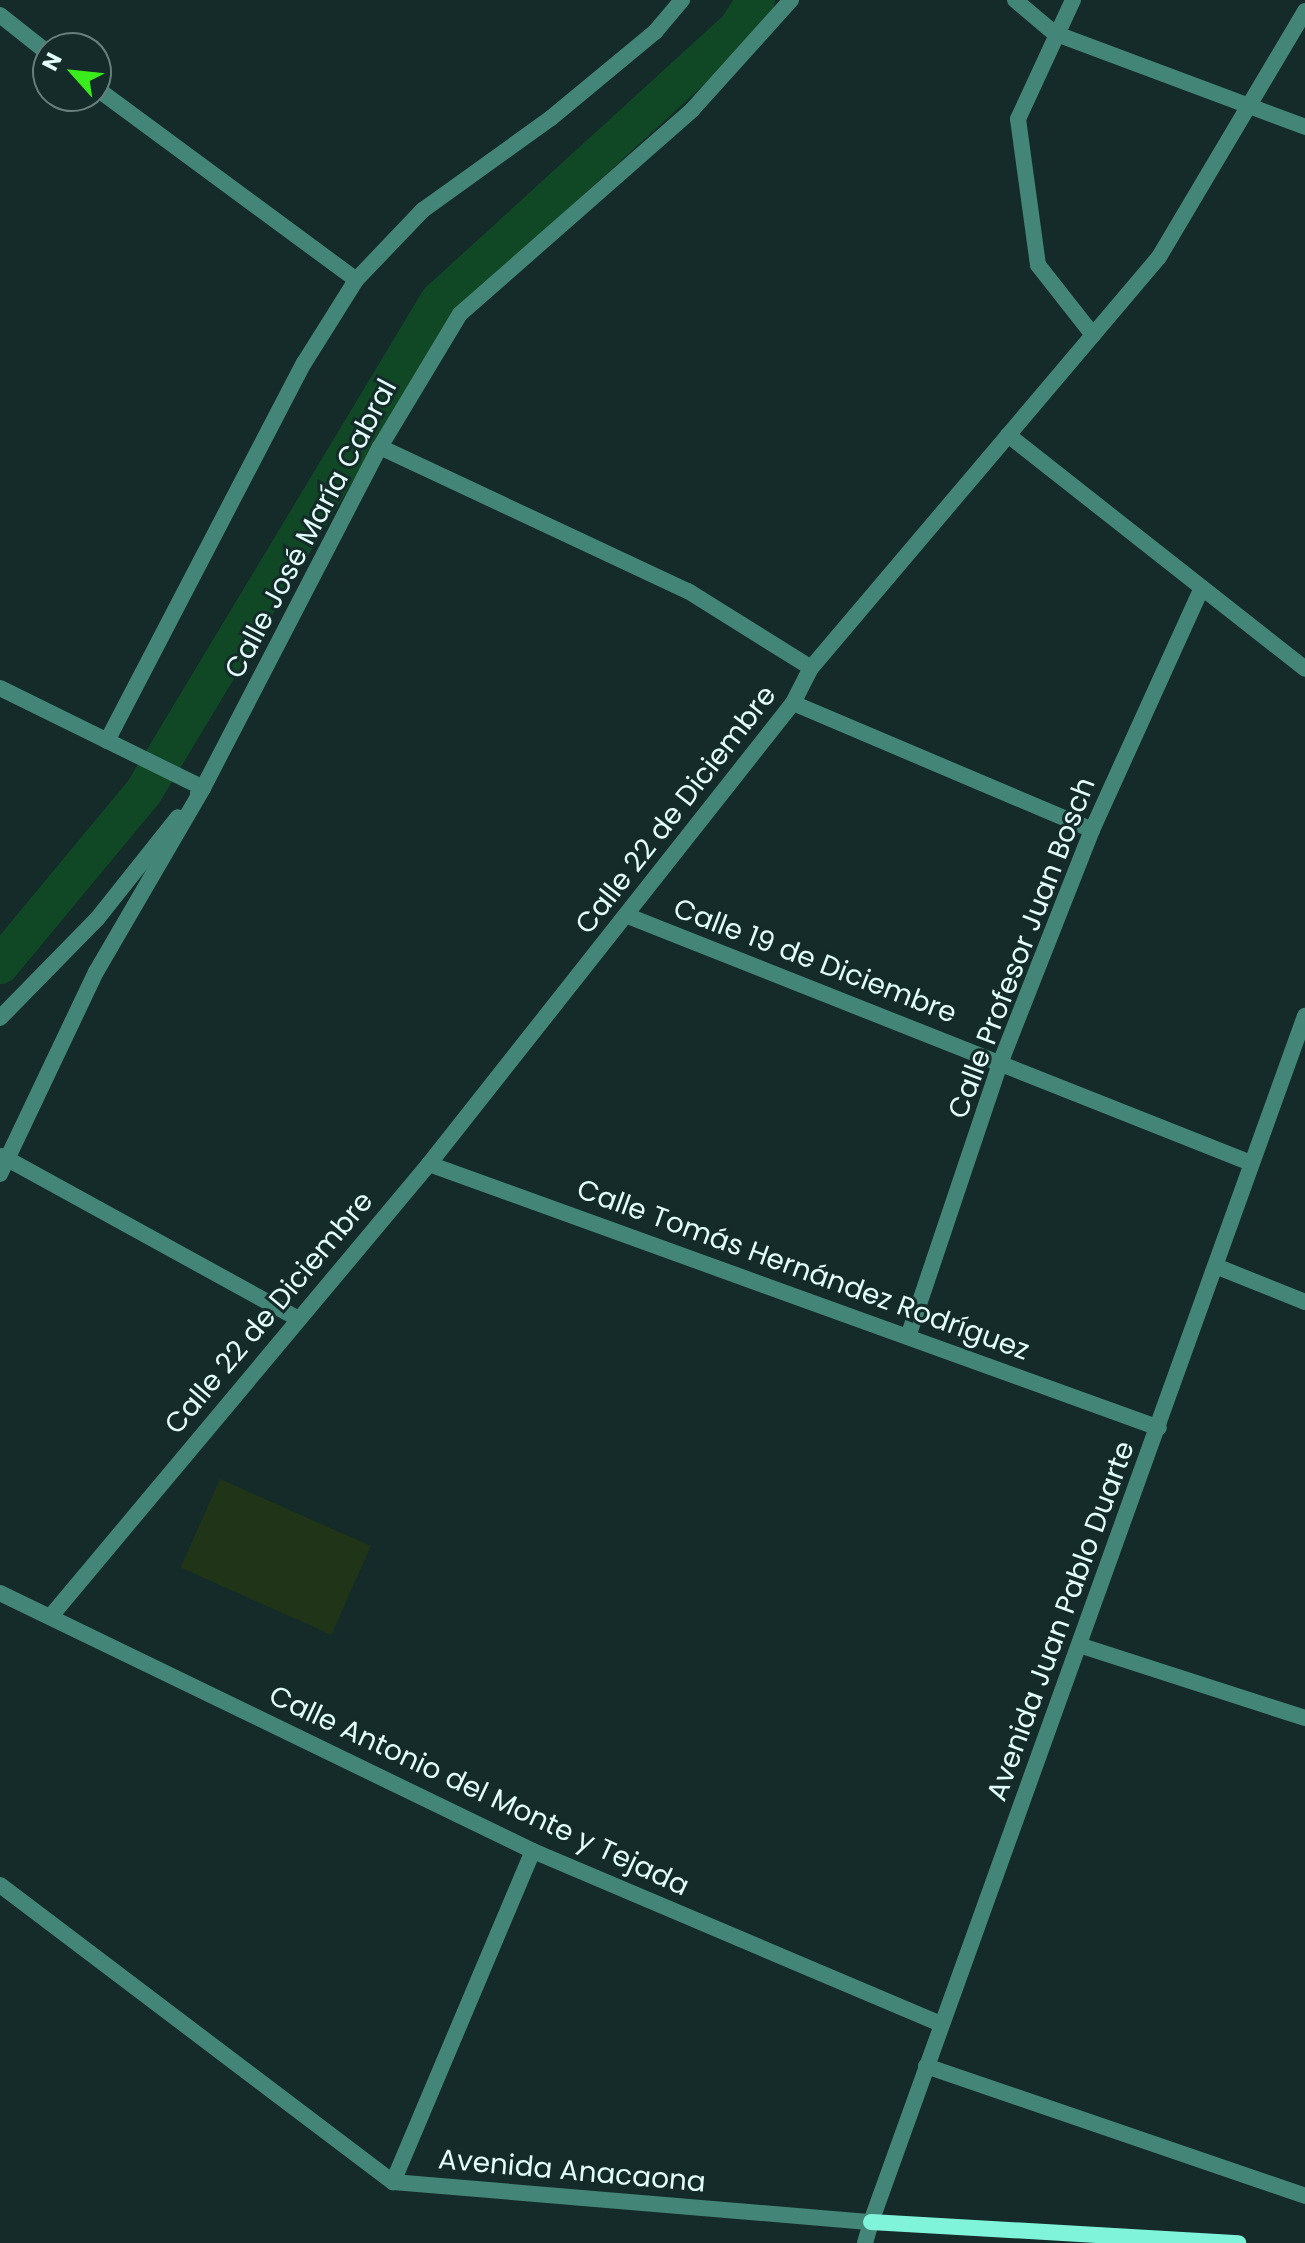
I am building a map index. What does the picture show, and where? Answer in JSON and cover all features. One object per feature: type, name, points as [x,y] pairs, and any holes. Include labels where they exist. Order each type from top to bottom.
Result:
[{"type":"main road","name":"Avenida Anacaona","points":[[871,2222],[1238,2243]]},
{"type":"street","points":[[107,741],[304,363],[356,280],[423,210],[551,118],[655,32],[682,0]]},
{"type":"street","name":"Calle José María Cabral","points":[[0,1174],[5,1156],[96,972],[203,788],[380,447],[460,314],[692,110],[791,0]]},
{"type":"street","points":[[1015,0],[1054,33],[1305,127]]},
{"type":"street","points":[[1073,0],[1054,33],[1018,119],[1038,265],[1093,335]]},
{"type":"street","name":"Calle 22 de Diciembre","points":[[51,1616],[297,1318],[429,1164],[628,916],[793,703],[811,668],[1159,257],[1305,11]]},
{"type":"street","points":[[0,15],[32,40]]},
{"type":"street","points":[[112,100],[356,280]]},
{"type":"street","points":[[1008,435],[1305,669]]},
{"type":"street","points":[[380,447],[688,591],[811,668]]},
{"type":"street","name":"Calle Profesor Juan Bosch","points":[[909,1334],[1001,1061],[1092,830],[1202,588]]},
{"type":"street","points":[[0,688],[203,788],[97,919],[0,1018]]},
{"type":"street","points":[[793,703],[1092,830]]},
{"type":"street","name":"Calle 19 de Diciembre","points":[[628,916],[1001,1061],[1251,1163]]},
{"type":"street","name":"Avenida Juan Pablo Duarte","points":[[865,2243],[926,2066],[1218,1267],[1251,1163],[1305,1016]]},
{"type":"street","points":[[5,1156],[297,1318]]},
{"type":"street","name":"Calle Tomás Hernández Rodríguez","points":[[429,1164],[909,1334],[1159,1428]]},
{"type":"street","points":[[1218,1267],[1305,1302]]},
{"type":"street","name":"Calle Antonio del Monte y Tejada","points":[[0,1593],[533,1851],[942,2025]]},
{"type":"street","points":[[1082,1646],[1305,1718]]},
{"type":"street","points":[[0,1885],[393,2182],[533,1851]]},
{"type":"street","points":[[926,2066],[1305,2196]]},
{"type":"street","name":"Avenida Anacaona","points":[[393,2182],[871,2222]]},
{"type":"green space","points":[[220,1479],[371,1546],[331,1635],[181,1568]]},
{"type":"waterway","points":[[0,965],[143,793],[439,301],[737,29],[756,0]]}]
